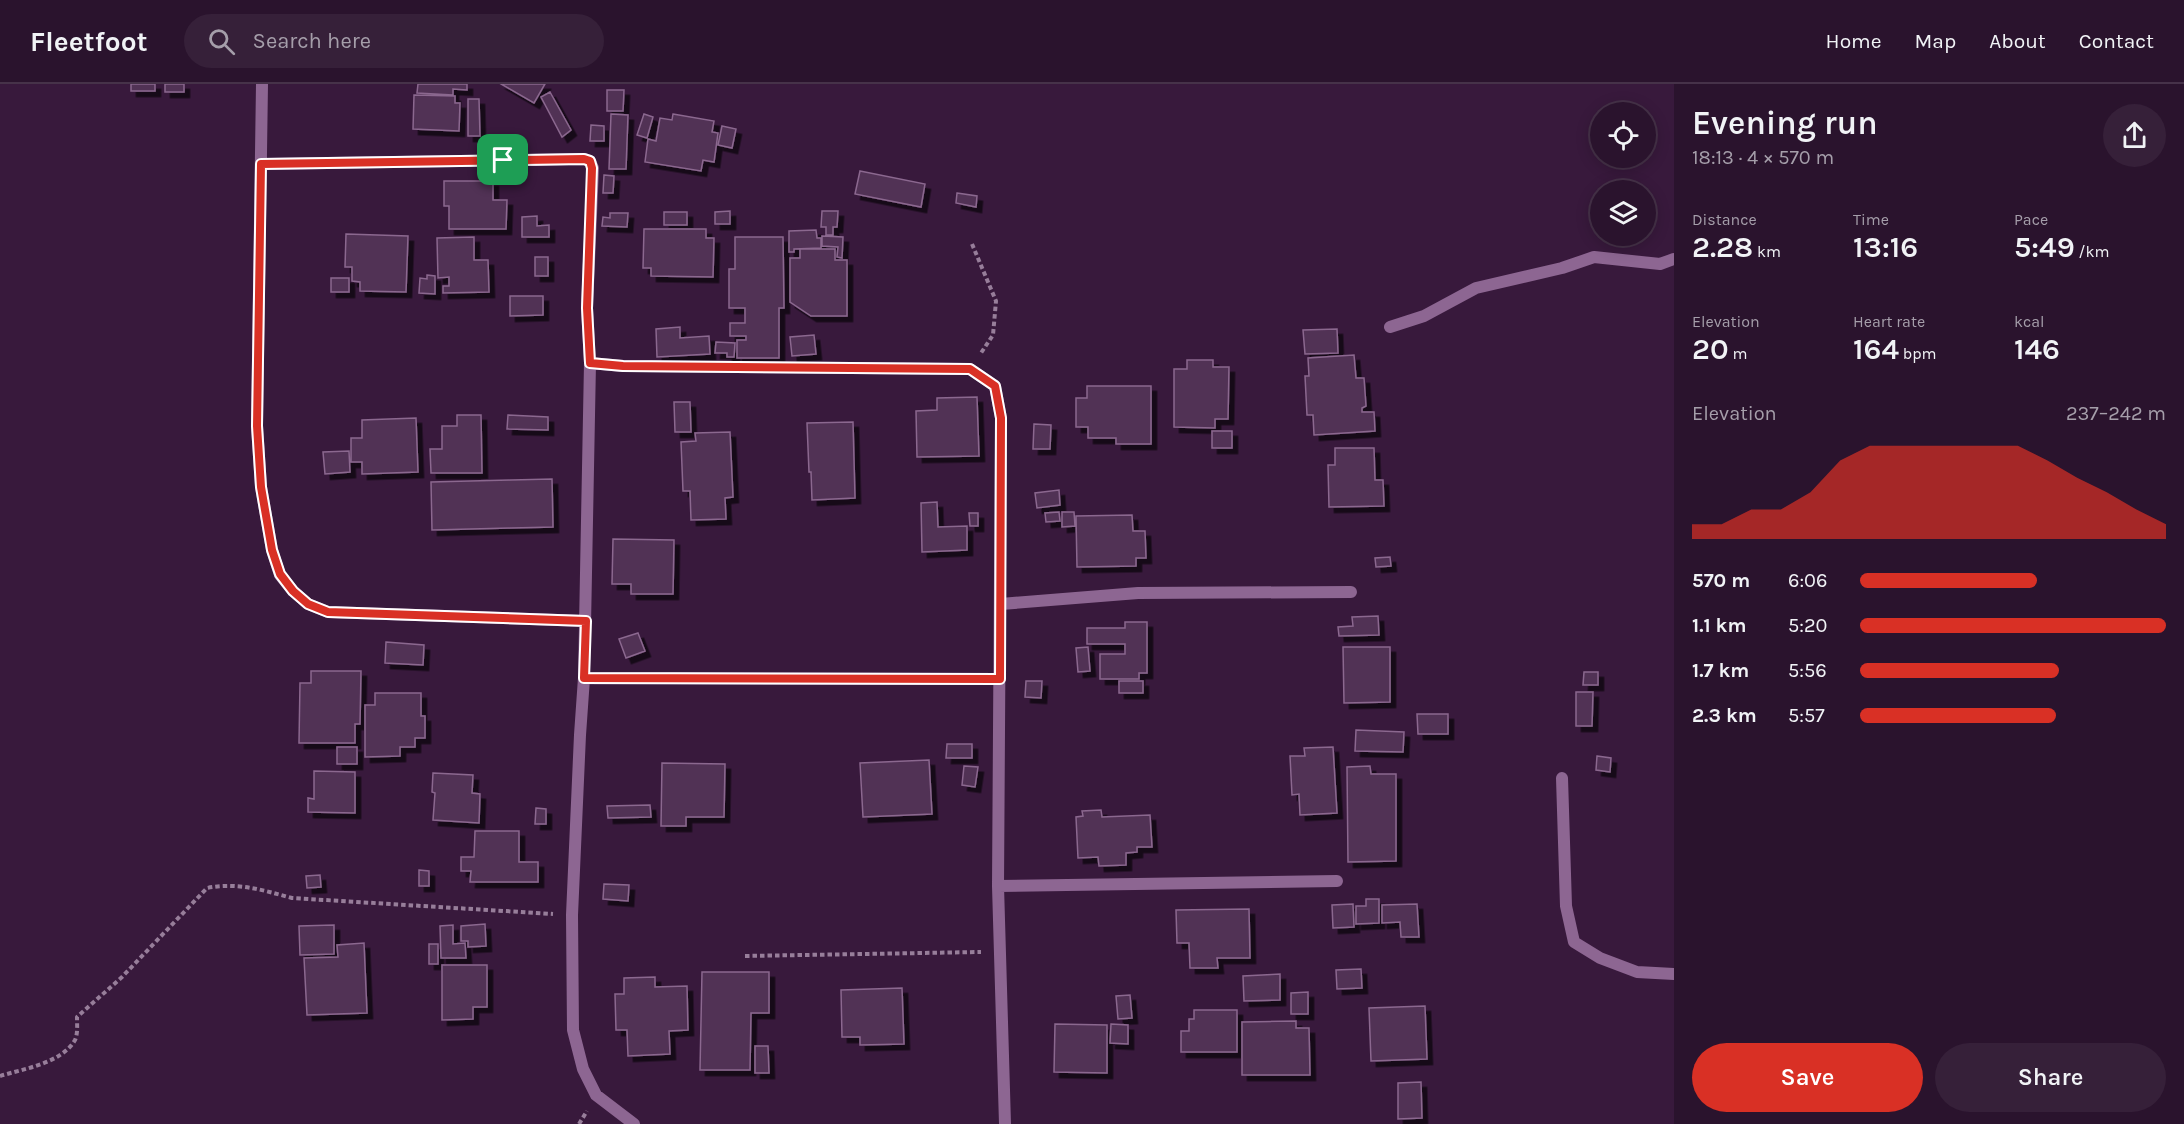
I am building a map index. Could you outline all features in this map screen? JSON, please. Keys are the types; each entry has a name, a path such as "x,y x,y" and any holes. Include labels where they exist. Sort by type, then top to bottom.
{"street":[{"path":"262,84 257,426 261,487 272,550 280,574 293,591 308,604 328,612 586,621"},
{"path":"261,164 584,159 590,161 592,168 587,308 590,363 586,621 572,915 573,1030 584,1069 596,1095 634,1124"},
{"path":"1390,327 1424,316 1476,288 1562,268 1594,257 1623,258 1660,264 1674,259"},
{"path":"590,363 623,366 970,369 995,386 1001,418 998,886 1005,1124"},
{"path":"1001,604 1138,593 1350,592"},
{"path":"584,678 1000,679"},
{"path":"1562,778 1566,906 1574,942 1600,958 1637,972 1674,974"},
{"path":"998,886 1337,881"}],"path":[{"path":"970,369 993,335 996,301 972,244"},
{"path":"0,1076 64,1053 76,1038 77,1017 122,977 207,888 226,884 254,888 292,898 572,915"},
{"path":"745,956 1000,952"}],"building":[{"path":"131,84 155,84 155,91 131,91"},
{"path":"165,84 184,84 184,92 165,92"},
{"path":"418,84 467,84 467,90 453,89 453,95 417,93"},
{"path":"501,84 545,84 534,103"},
{"path":"607,90 624,90 623,111 607,111"},
{"path":"550,92 571,130 562,137 541,97"},
{"path":"414,95 455,96 455,103 460,103 459,131 413,129"},
{"path":"468,99 479,99 480,136 468,136"},
{"path":"611,114 628,115 626,169 609,169"},
{"path":"644,114 653,117 647,138 637,135"},
{"path":"673,114 714,121 712,132 718,133 714,162 703,160 701,171 645,162 648,139 656,141 660,118 672,120"},
{"path":"591,125 604,126 604,141 590,141"},
{"path":"722,126 736,129 732,148 718,145"},
{"path":"860,171 925,184 921,207 855,194"},
{"path":"604,175 614,176 613,193 603,193"},
{"path":"444,181 493,181 493,200 507,200 506,229 449,229 449,206 444,206"},
{"path":"957,193 977,196 976,207 956,203"},
{"path":"730,211 730,224 715,224 715,212"},
{"path":"822,211 838,211 837,227 833,227 833,235 826,235 826,227 821,227"},
{"path":"664,212 687,212 687,225 664,225"},
{"path":"610,213 628,213 627,227 602,226 603,217 610,218"},
{"path":"537,216 537,226 549,225 549,237 522,237 522,217"},
{"path":"644,229 706,229 706,238 714,238 713,277 651,276 651,268 643,268"},
{"path":"816,230 817,238 821,238 821,248 794,249 794,252 789,252 789,231"},
{"path":"346,234 408,236 406,292 360,291 360,282 352,281 352,267 345,267"},
{"path":"822,236 843,237 842,258 837,257 838,247 822,246"},
{"path":"474,237 474,260 488,260 489,292 443,293 443,286 449,286 449,277 438,278 437,238"},
{"path":"735,237 783,237 784,308 779,308 779,358 737,358 737,340 746,340 746,336 730,336 730,323 745,323 745,308 729,308 729,269 735,269"},
{"path":"800,249 835,249 835,260 847,260 847,316 811,316 790,302 790,258 800,258"},
{"path":"535,257 548,257 548,276 535,276"},
{"path":"427,275 435,276 435,294 419,293 420,278 427,279"},
{"path":"331,278 349,278 349,292 331,292"},
{"path":"510,296 543,296 543,315 510,316"},
{"path":"680,327 680,338 709,336 710,354 657,357 656,329"},
{"path":"1337,329 1338,353 1305,354 1303,330"},
{"path":"814,335 816,354 792,356 790,337"},
{"path":"716,342 735,343 734,357 727,357 727,353 715,353"},
{"path":"1354,355 1356,378 1364,378 1366,406 1362,408 1362,412 1374,412 1375,431 1314,435 1313,415 1307,415 1305,376 1309,376 1308,358"},
{"path":"1187,360 1213,360 1213,367 1229,367 1228,419 1215,419 1215,428 1174,427 1174,369 1187,369"},
{"path":"1087,386 1151,386 1151,444 1116,444 1116,438 1088,438 1088,427 1076,427 1076,398 1087,398"},
{"path":"977,397 979,456 917,457 916,411 937,410 937,398"},
{"path":"674,402 690,402 691,432 675,432"},
{"path":"457,415 481,415 482,473 431,473 430,449 442,449 442,426 457,426"},
{"path":"508,415 548,417 548,430 507,429"},
{"path":"416,418 418,472 362,474 362,462 351,462 351,438 362,438 362,420"},
{"path":"853,422 855,498 812,500 807,423"},
{"path":"1034,424 1051,425 1050,449 1033,449"},
{"path":"1212,431 1232,431 1232,448 1212,448"},
{"path":"730,432 733,497 725,498 726,519 691,520 690,491 683,491 681,442 696,441 695,433"},
{"path":"1335,448 1374,448 1375,480 1383,480 1384,506 1329,507 1328,465 1335,465"},
{"path":"349,451 350,472 325,474 323,452"},
{"path":"552,479 553,527 432,530 431,482"},
{"path":"1059,490 1060,505 1037,508 1035,493"},
{"path":"937,502 938,527 967,526 967,550 922,552 921,503"},
{"path":"1059,512 1060,521 1046,522 1045,513"},
{"path":"1062,512 1074,512 1075,526 1062,527"},
{"path":"969,513 978,513 978,526 970,526"},
{"path":"1132,515 1133,531 1145,531 1146,558 1136,558 1136,566 1077,567 1076,516"},
{"path":"613,539 674,540 673,594 631,594 631,584 612,584"},
{"path":"1390,557 1391,566 1376,567 1375,558"},
{"path":"1378,616 1379,635 1339,636 1338,627 1353,626 1352,617"},
{"path":"1125,622 1147,622 1147,673 1139,673 1139,679 1100,679 1100,654 1125,654 1125,644 1087,644 1087,628 1125,628"},
{"path":"638,633 645,651 626,658 619,639"},
{"path":"386,642 424,645 423,665 385,663"},
{"path":"1088,647 1090,671 1078,672 1076,648"},
{"path":"1343,647 1390,647 1390,702 1344,703"},
{"path":"311,671 361,671 360,724 355,724 355,743 299,743 300,683 311,683"},
{"path":"1584,672 1598,672 1598,685 1583,685"},
{"path":"1026,681 1042,681 1041,698 1025,697"},
{"path":"1119,681 1143,681 1143,693 1119,693"},
{"path":"1576,692 1593,692 1592,726 1576,726"},
{"path":"375,693 421,693 421,716 425,716 425,738 415,738 415,747 400,747 400,756 365,757 365,705 375,705"},
{"path":"1417,714 1448,714 1448,734 1418,734"},
{"path":"1356,730 1404,732 1403,752 1355,751"},
{"path":"947,744 972,744 972,758 946,758"},
{"path":"337,747 357,747 357,764 337,764"},
{"path":"1333,747 1337,813 1300,815 1299,794 1292,795 1290,756 1305,756 1304,748"},
{"path":"1597,756 1611,758 1610,772 1596,770"},
{"path":"929,760 932,814 863,817 860,763"},
{"path":"662,763 725,764 724,817 686,817 686,826 661,826"},
{"path":"964,766 978,767 975,787 962,785"},
{"path":"1370,766 1371,774 1396,774 1396,861 1348,862 1347,767"},
{"path":"314,771 355,772 355,813 308,812 308,798 314,799"},
{"path":"433,773 473,775 472,793 480,794 479,823 433,820 435,793 432,792"},
{"path":"650,805 651,817 608,818 607,806"},
{"path":"536,808 546,809 546,824 535,824"},
{"path":"1101,810 1102,817 1150,815 1152,847 1137,847 1137,852 1126,853 1126,865 1099,866 1098,857 1078,858 1076,817 1083,816 1082,811"},
{"path":"475,831 519,831 519,862 538,862 538,882 470,882 471,871 461,871 461,857 474,857"},
{"path":"419,870 429,871 429,886 419,886"},
{"path":"320,875 321,887 307,888 306,876"},
{"path":"604,884 629,885 628,901 603,899"},
{"path":"1366,899 1379,899 1379,923 1356,924 1356,906 1366,906"},
{"path":"1353,904 1354,927 1333,928 1332,905"},
{"path":"1417,904 1419,937 1401,937 1400,922 1382,923 1382,905"},
{"path":"1249,909 1250,958 1217,958 1218,968 1190,968 1189,943 1177,943 1176,910"},
{"path":"485,924 486,946 468,947 468,941 461,941 461,926"},
{"path":"334,925 334,954 300,955 299,926"},
{"path":"453,925 453,944 465,943 466,958 441,958 440,926"},
{"path":"364,943 367,1013 307,1015 304,958 338,957 337,945"},
{"path":"429,944 438,944 438,964 429,964"},
{"path":"442,965 487,965 487,1007 473,1007 473,1019 442,1020"},
{"path":"1361,969 1362,988 1337,989 1336,970"},
{"path":"702,972 769,972 769,1013 751,1013 750,1070 700,1070"},
{"path":"1280,974 1280,1000 1244,1001 1243,976"},
{"path":"655,977 655,987 687,986 688,1030 669,1031 670,1054 628,1056 627,1030 616,1030 615,994 624,994 624,978"},
{"path":"902,988 904,1044 860,1045 860,1037 842,1037 841,990"},
{"path":"1308,992 1308,1014 1291,1014 1291,993"},
{"path":"1130,995 1132,1018 1118,1019 1116,996"},
{"path":"1425,1006 1427,1059 1371,1061 1369,1008"},
{"path":"1194,1010 1237,1010 1237,1052 1181,1052 1181,1031 1189,1031 1189,1019 1194,1019"},
{"path":"1296,1021 1296,1028 1309,1028 1310,1075 1242,1075 1242,1022"},
{"path":"1055,1024 1107,1025 1107,1073 1054,1072"},
{"path":"1111,1024 1128,1025 1128,1044 1110,1043"},
{"path":"755,1046 768,1046 769,1073 755,1073"},
{"path":"1421,1082 1422,1118 1398,1119 1398,1083"}],"route":[{"path":"584,159 590,161 592,168 587,308 590,363 623,366 970,369 995,386 1001,418 1000,679 584,678 586,621 328,612 308,604 293,591 280,574 272,550 261,487 257,426 261,164 503,160 584,159"}]}
